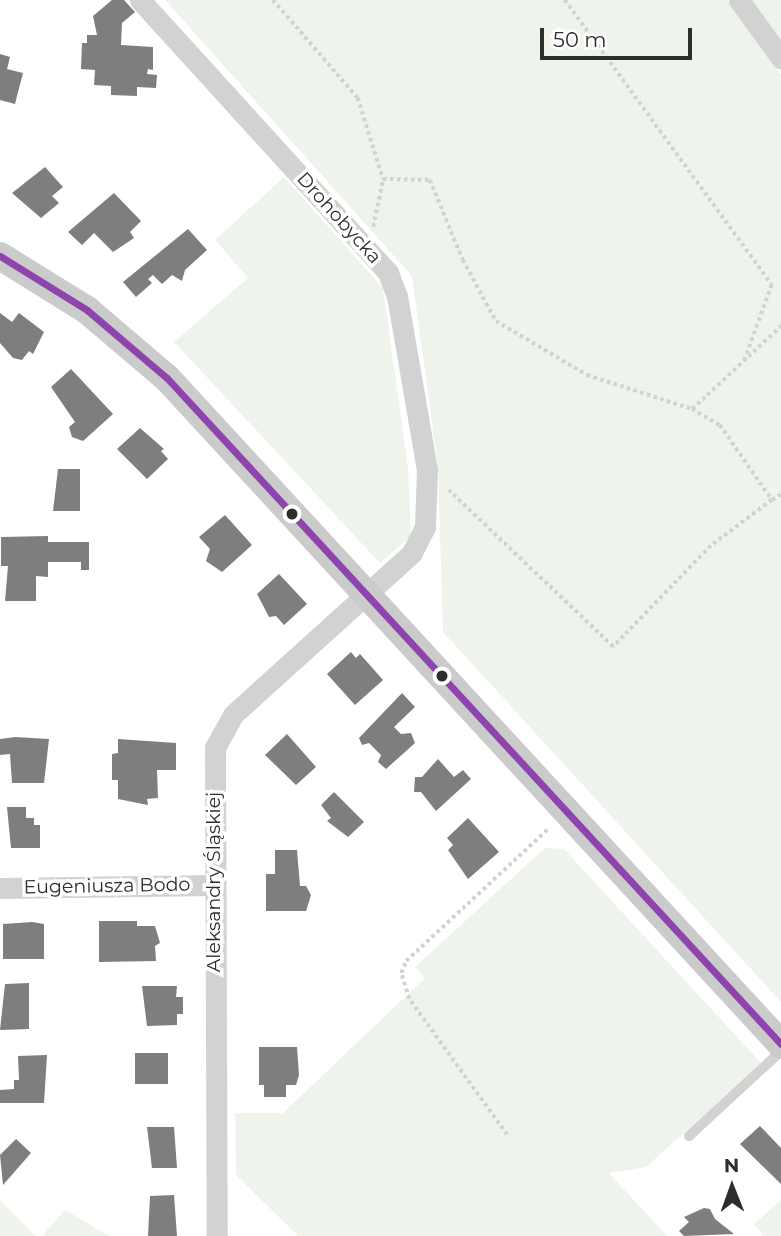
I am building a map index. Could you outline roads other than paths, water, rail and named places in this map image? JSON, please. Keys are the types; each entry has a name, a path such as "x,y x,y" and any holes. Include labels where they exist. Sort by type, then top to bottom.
{"street":[{"name":"Drohobycka","path":"140,0 388,273 397,296 426,469 425,527 412,553 368,595"},
{"path":"739,0 781,58"},
{"path":"0,256 87,310 158,370 781,1044"},
{"name":"Aleksandry Śląskiej","path":"217,1236 215,747 220,732 233,715 368,595"},
{"name":"Eugeniusza Bodo","path":"0,888 214,885"}],"lane":[{"path":"689,1136 781,1051"}]}
